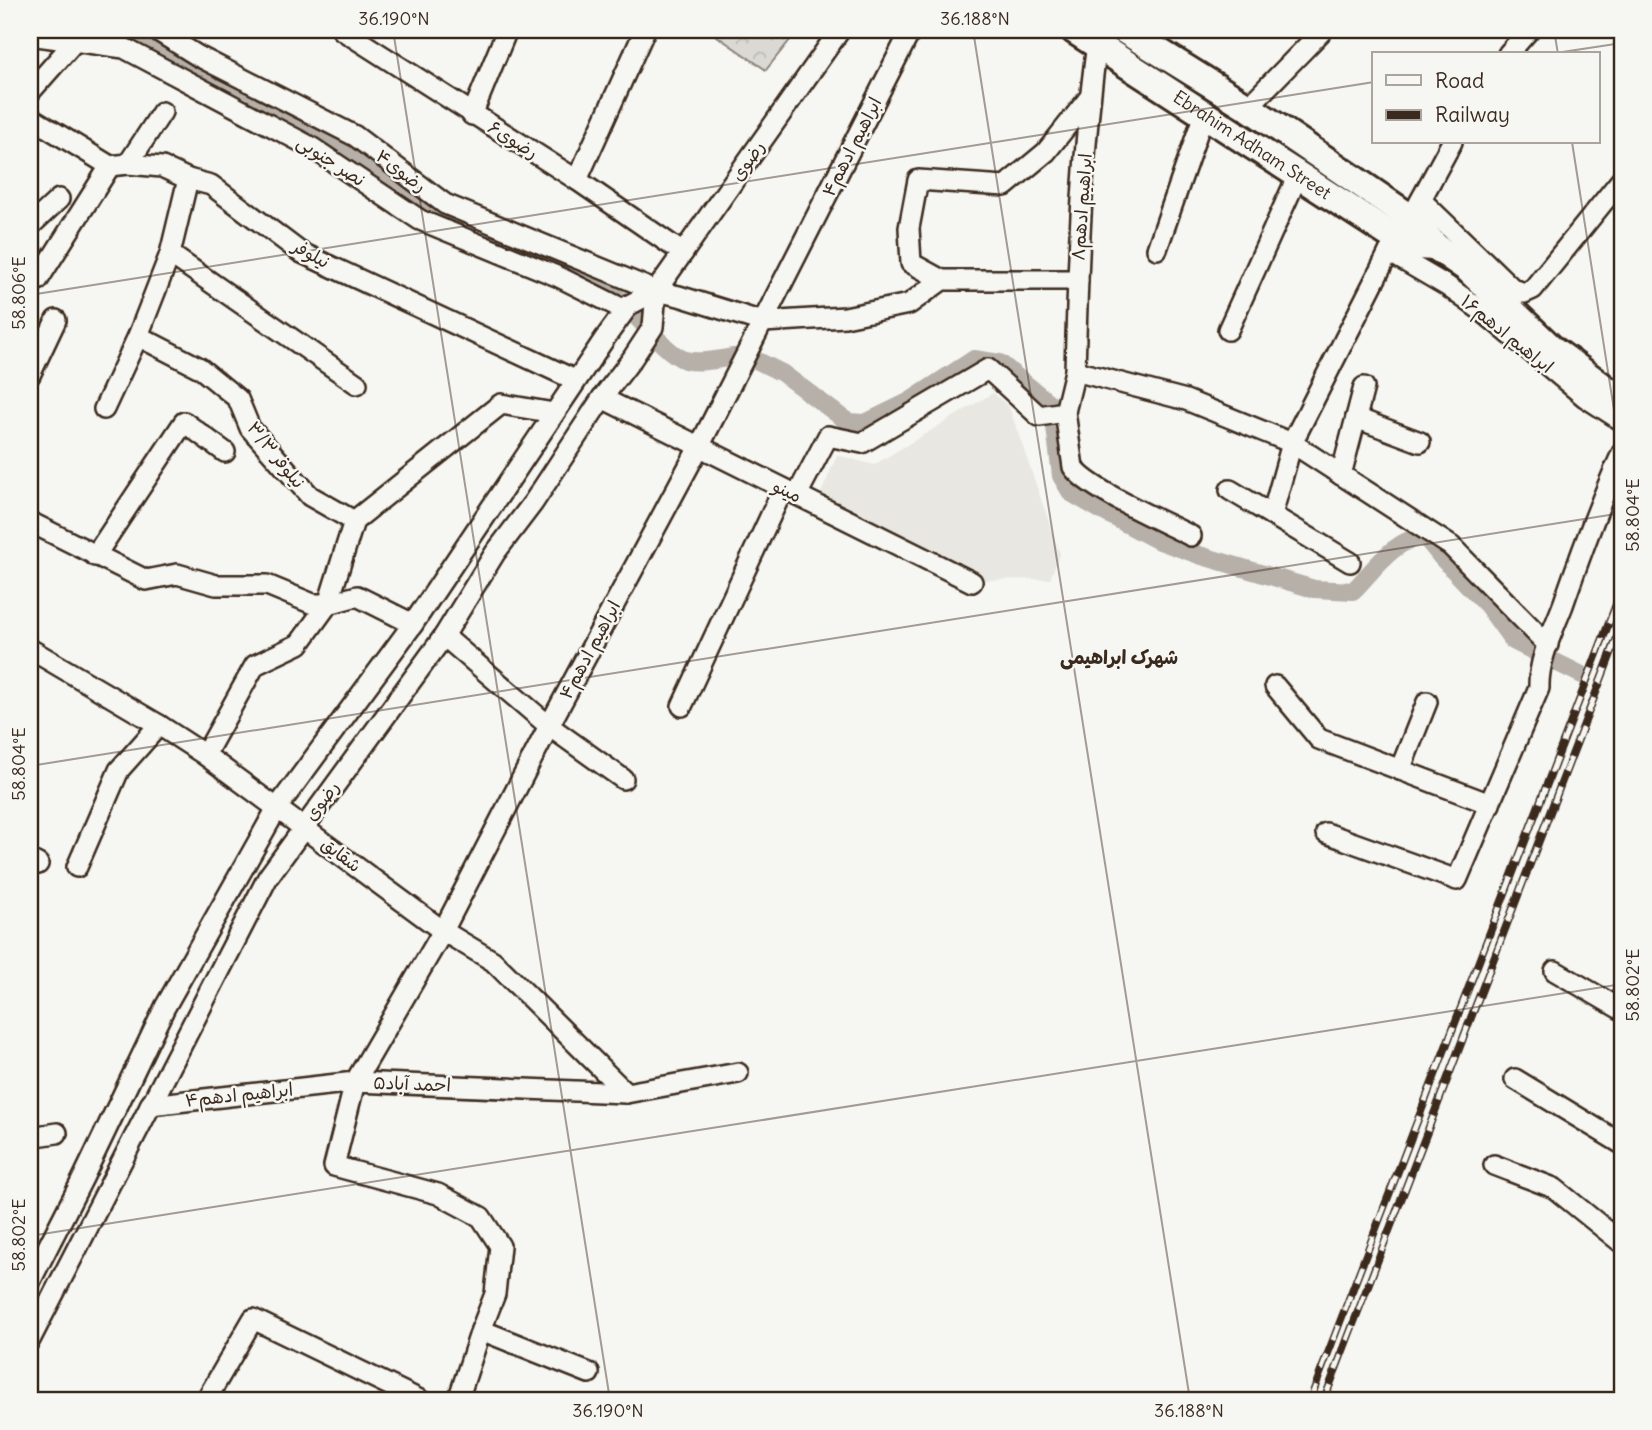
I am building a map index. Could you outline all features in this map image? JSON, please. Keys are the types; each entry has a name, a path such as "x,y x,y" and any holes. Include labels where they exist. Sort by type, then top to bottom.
{"street":[{"name":"رضوی۴","path":"156,30 198,56 355,136 445,204 656,292 679,296 763,322"},
{"name":"رضوی۶","path":"342,30 577,180 683,253"},
{"path":"472,115 507,30"},
{"path":"577,180 645,30"},
{"name":"رضوی","path":"30,1282 165,1007 277,808 413,624 575,380 625,310 629,305 656,292 840,30"},
{"name":"ابراهیم ادهم۴","path":"150,1105 355,1082 443,931 699,447 911,30"},
{"name":"Ebrahim Adham Street","path":"1074,30 1298,175 1405,227"},
{"name":"Ebrahim Adham Street","path":"1124,30 1248,107 1405,227 1468,269 1552,349 1622,401"},
{"path":"1248,107 1323,30"},
{"path":"1510,52 1529,30"},
{"name":"نصر جنوبی","path":"30,35 75,35 124,48 311,146 420,220 559,277 625,310"},
{"path":"30,92 75,35"},
{"name":"ابراهیم ادهم۸","path":"1065,412 1075,371 1090,97 1097,44"},
{"path":"1078,280 942,280 911,262 909,228 918,180 1005,186 1046,152 1090,97"},
{"path":"38,280 119,165 162,112"},
{"path":"1157,249 1203,114"},
{"name":"نیلوفر","path":"30,117 119,165 162,167 188,179 211,185 300,251 575,380"},
{"path":"1272,515 1293,443 1451,144"},
{"path":"1228,330 1298,175"},
{"path":"104,410 138,336 170,254 188,179"},
{"path":"1405,227 1524,293 1533,289 1622,179"},
{"path":"30,226 59,199"},
{"name":"ابراهیم ادهم۱۶","path":"1405,227 1447,286 1482,311 1585,397 1622,421"},
{"path":"170,254 357,384"},
{"path":"763,322 845,317 909,304 942,280"},
{"name":"رضوی","path":"30,1340 268,877 444,635 495,553 533,503 653,327 656,292"},
{"path":"30,375 56,320"},
{"name":"نیلوفر ۳/۳","path":"138,336 200,368 238,399 250,429 310,496 354,521"},
{"path":"682,706 790,492 828,436 862,443 988,369 1039,416 1065,412 1073,467 1078,474 1093,485 1191,537"},
{"path":"1075,371 1186,400 1293,443 1451,546 1548,645"},
{"path":"1341,475 1364,387"},
{"name":"مینو","path":"603,398 972,582"},
{"path":"205,755 255,665 299,644 328,604 354,521 501,404 554,413"},
{"path":"1356,418 1420,442"},
{"path":"95,556 184,422 225,452"},
{"path":"1326,833 1457,880 1539,688 1539,675 1548,645 1602,496 1622,453"},
{"path":"1230,490 1350,562"},
{"path":"30,522 146,580 177,574 216,586 267,585 313,604 328,604 357,596 413,624"},
{"path":"470,537 495,553"},
{"path":"444,635 550,726 623,779"},
{"name":"شقایق","path":"30,649 205,755 443,931 493,961 626,1093"},
{"path":"1275,686 1318,739 1490,804"},
{"path":"1400,770 1427,702"},
{"path":"77,867 119,770 159,725"},
{"path":"1555,971 1622,1010"},
{"name":"احمد آباد۵","path":"458,1400 495,1294 500,1246 481,1217 438,1194 334,1167 355,1082 626,1093 738,1073"},
{"path":"1515,1079 1622,1144"},
{"path":"30,1137 57,1133"},
{"path":"1494,1165 1555,1188 1622,1243"},
{"path":"206,1400 253,1319 420,1400"},
{"path":"481,1330 589,1373"}],"shaded area":[{"path":"993,393 1009,407 1060,554 1050,579 978,580 818,501 837,455 874,465"}],"green space":[{"path":"708,30 798,30 766,70"}],"waterway":[{"path":"105,30 136,35 340,150 437,210 458,219"},
{"path":"506,239 561,263 600,285 621,301 667,348 685,360 734,357"},
{"path":"758,361 782,373 848,422 865,423 910,401 974,359 1000,363 1048,402"},
{"path":"1055,427 1061,476 1071,493 1157,540 1314,589 1353,591 1394,549 1414,538 1425,537 1487,605 1513,641 1582,675"}],"railway":[{"path":"1310,1400 1622,589"},
{"path":"1324,1400 1622,625"}],"district":[{"name":"شهرک ابراهیمی","path":"1119,657"}]}
